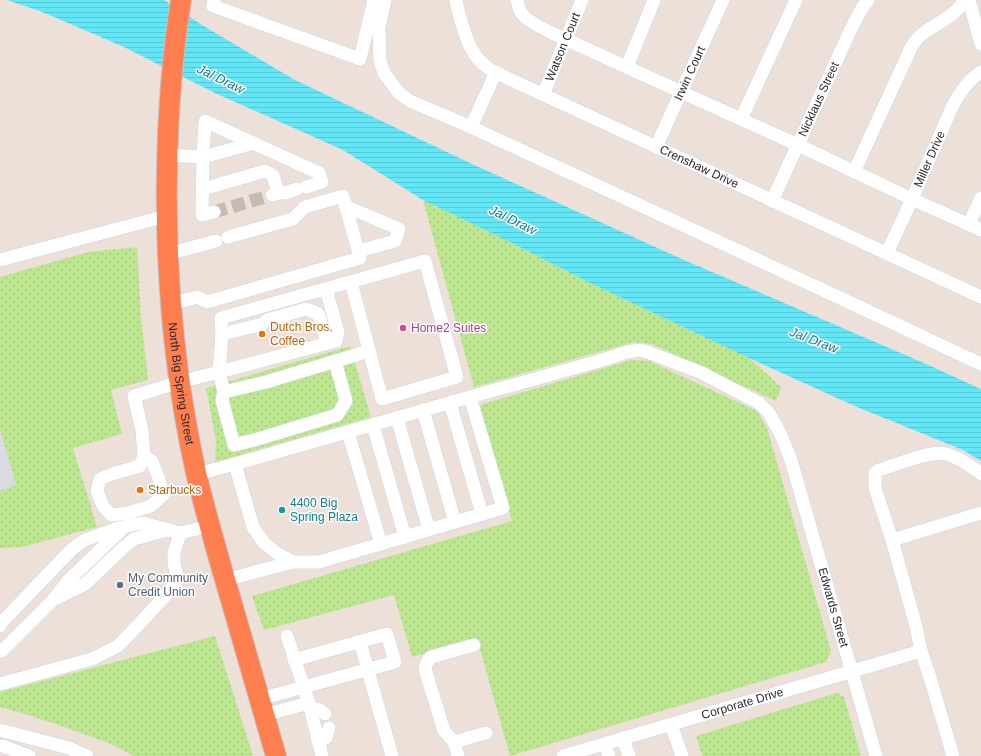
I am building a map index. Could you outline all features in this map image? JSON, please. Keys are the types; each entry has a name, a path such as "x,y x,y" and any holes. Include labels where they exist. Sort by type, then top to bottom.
{"highway":[{"name":"North Big Spring Street","path":"181,0 171,79 168,124 166,216 170,304 185,417 197,474 225,580 276,756"}],"street":[{"path":"214,0 213,6 360,58 374,0"},
{"path":"385,0 379,27 380,61 384,73 399,93 410,101 471,127 981,364"},
{"name":"Crenshaw Drive","path":"456,0 464,32 471,48 479,60 487,68 981,297"},
{"path":"516,0 518,8 528,20 566,40 981,230"},
{"name":"Watson Court","path":"544,95 582,0"},
{"path":"627,67 654,0"},
{"name":"Irwin Court","path":"656,147 723,0"},
{"path":"741,119 796,0"},
{"name":"Nicklaus Street","path":"772,200 851,29 868,0"},
{"path":"854,172 916,40 954,12 960,7 964,0"},
{"path":"969,0 981,44"},
{"path":"471,127 496,72"},
{"name":"Miller Drive","path":"887,253 953,105 967,83 981,72"},
{"path":"203,189 265,171 273,175 275,194 285,193 322,182 319,173 205,122 202,215 214,212"},
{"path":"167,155 203,157 254,143"},
{"path":"168,254 293,219 305,207 343,196 360,258 207,302 197,297 170,304"},
{"path":"969,224 981,198"},
{"path":"345,206 399,229 395,241 358,251"},
{"path":"0,260 166,216"},
{"path":"335,361 346,401 337,415 258,440 234,445 222,400 224,392 219,372 222,334 221,318 425,261 457,377 382,399 351,282"},
{"path":"144,456 152,461 163,495 151,506 128,513 110,515 103,506 97,491 100,479 140,466 144,456 142,430 134,396 180,382 336,341 338,332 326,289"},
{"path":"222,334 263,324 267,320 306,309 315,311 319,314 327,343"},
{"name":"Edwards Street","path":"197,474 628,352 641,350 702,372 759,403 769,413 782,435 791,460 876,756"},
{"path":"224,392 266,382 369,351"},
{"path":"225,580 293,562 319,562 503,508 470,396"},
{"path":"450,403 482,514"},
{"path":"423,410 455,522"},
{"path":"397,418 429,530"},
{"path":"373,425 405,537"},
{"path":"348,432 381,544"},
{"path":"953,756 921,651 916,626 892,540 875,488 874,473 879,470 933,453 945,454 960,460 981,474"},
{"path":"235,464 253,527 264,543 278,554 293,562"},
{"path":"892,540 981,513"},
{"path":"0,626 1,623 72,549 85,540 118,528 143,523 180,533 210,526"},
{"path":"52,601 68,581 124,527"},
{"path":"52,601 85,584 134,539 158,527"},
{"path":"1,650 122,536 131,530 158,527"},
{"path":"0,684 92,659 118,646 175,585 178,578 174,564 174,554 180,533"},
{"path":"262,707 303,687 395,662 387,634 294,660"},
{"path":"286,636 309,705 322,756"},
{"path":"360,642 392,756"},
{"path":"458,756 454,742 444,731 425,669 427,662 431,657 474,645"},
{"name":"Corporate Drive","path":"563,756 607,750 623,738 921,651"},
{"path":"262,707 309,705 325,714"},
{"path":"671,724 682,756"},
{"path":"318,741 326,738 329,728"},
{"path":"29,756 1,750 4,731 68,752 87,756"},
{"path":"454,742 486,733"},
{"path":"623,738 629,756"}],"shaded area":[{"path":"0,429 16,486 0,491"}],"green space":[{"path":"423,200 588,282 749,358 781,387 776,401 652,344 634,342 474,387"},
{"path":"137,247 141,317 148,380 111,390 122,434 73,448 97,527 22,547 0,548 0,491 16,485 0,429 0,277 88,252"},
{"path":"350,346 371,417 215,462 216,440 206,388"},
{"path":"631,360 649,361 757,411 767,428 831,651 826,662 510,756 477,638 412,657 394,595 264,630 252,596 512,521 480,405"},
{"path":"215,636 253,756 134,756 111,744 62,726 0,707 0,692"},
{"path":"837,693 844,697 861,756 702,756 696,736"}],"water":[{"name":"Jal Draw","path":"7,0 164,0 202,25 295,80 472,164 684,260 981,389 981,461 963,450 857,407 588,282 423,200 343,150 215,93 124,47 40,11"}],"tunnel":[{"path":"214,212 272,195"}],"place":[{"name":"Home2 Suites","path":"403,328"},
{"name":"Dutch Bros. Coffee","path":"262,334"},
{"name":"Starbucks","path":"140,490"},
{"name":"4400 Big Spring Plaza","path":"282,510"},
{"name":"My Community Credit Union","path":"120,585"}]}
